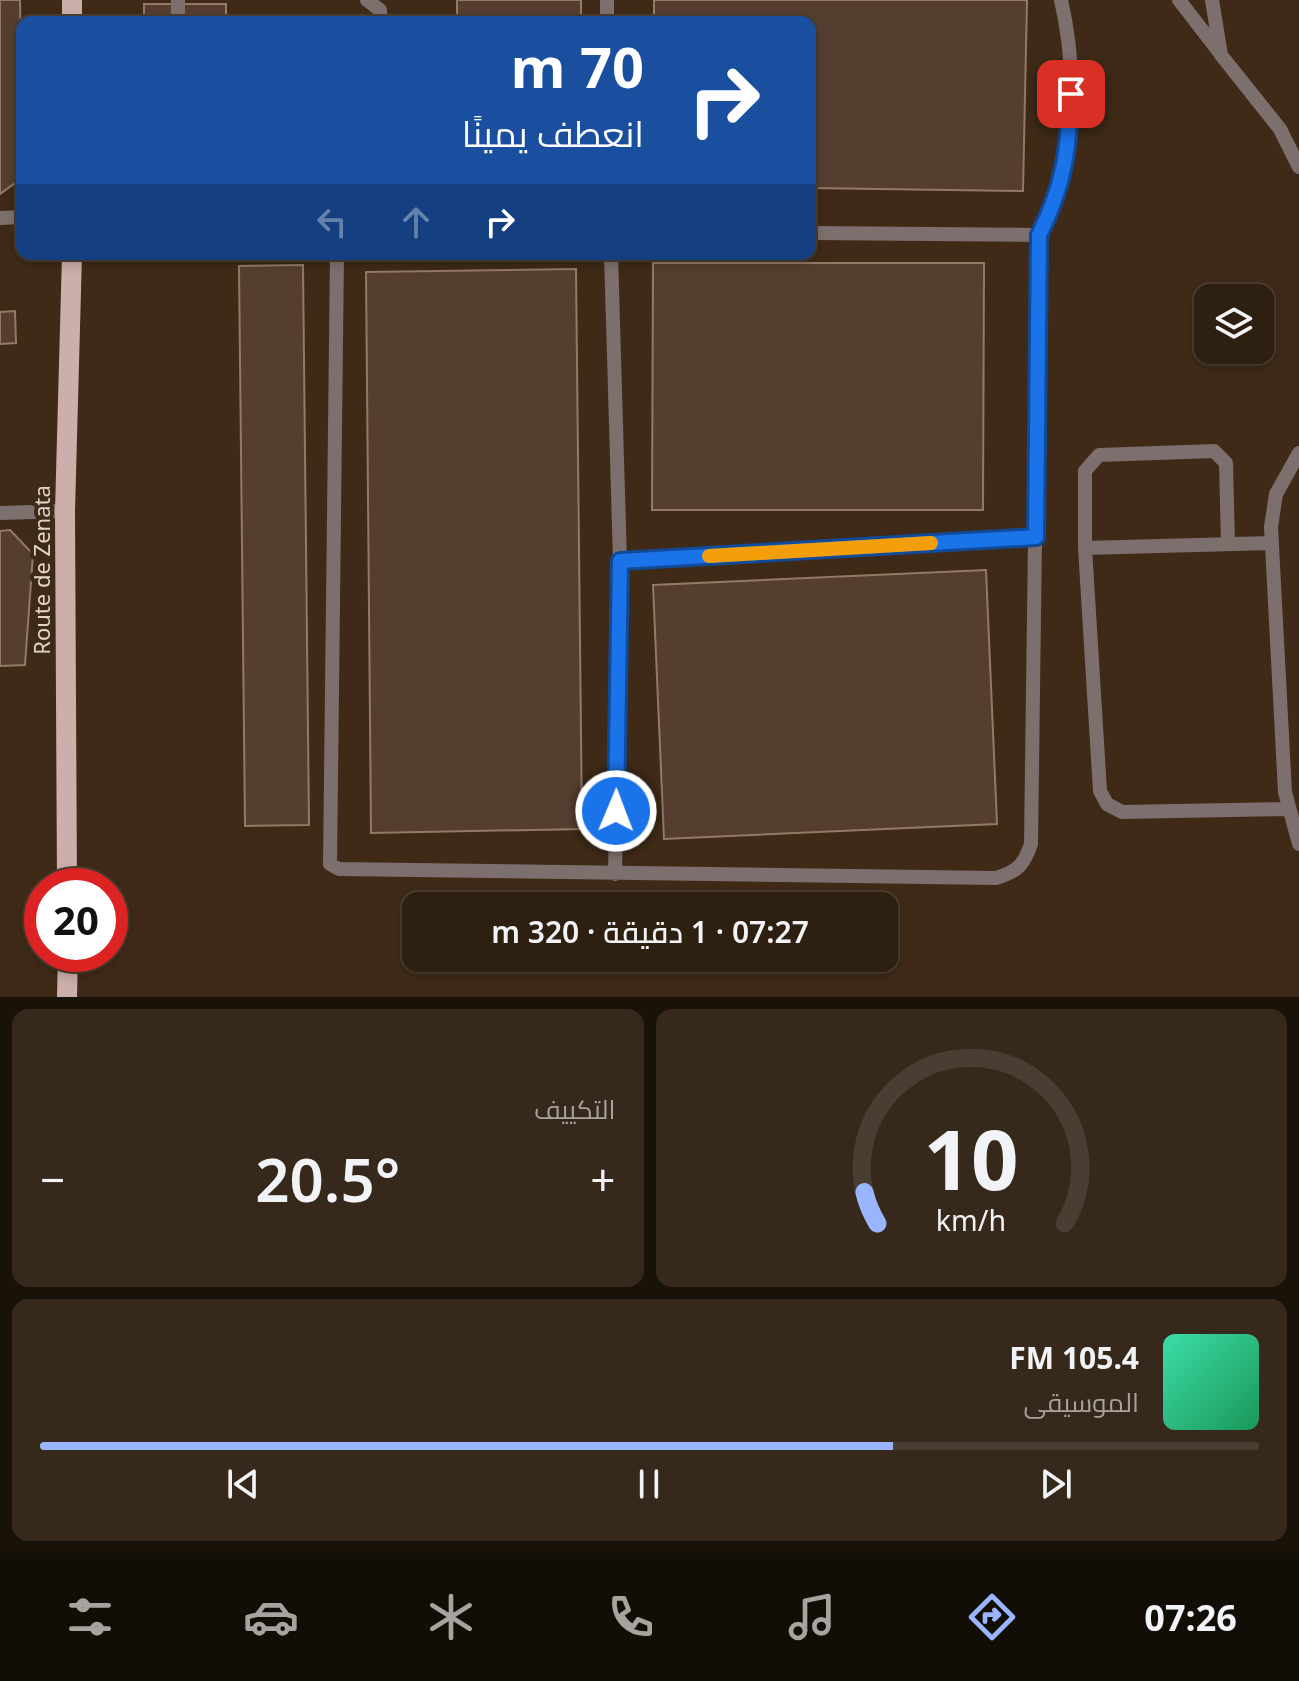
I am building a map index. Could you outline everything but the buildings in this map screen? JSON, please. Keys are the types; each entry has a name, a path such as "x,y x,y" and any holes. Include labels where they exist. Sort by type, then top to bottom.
{"main road":[{"name":"Route de Zenata","path":"67,868 65,511 72,260"},
{"path":"67,997 68,972"}],"lane":[{"path":"367,0 380,10 380,16"},
{"path":"337,260 330,864 339,869 615,874 996,878 1014,873 1025,862 1031,844 1039,235 1053,207 1069,149 1071,94 1061,0"},
{"path":"1179,0 1280,129 1299,167"},
{"path":"1212,0 1221,55"},
{"path":"816,233 1039,235"},
{"path":"611,260 620,561 615,874"},
{"path":"1228,544 1226,463 1220,455 1207,449 1099,455 1085,471 1085,548 1099,784 1107,804 1122,812 1289,809"},
{"path":"1299,453 1276,494 1271,543 1285,792 1299,844"},
{"path":"0,513 65,511"},
{"path":"620,561 1036,537"},
{"path":"1085,548 1271,543"}],"slow traffic":[{"path":"709,556 931,543"}],"route":[{"path":"616,811 620,561 1036,537 1039,235 1063,177 1069,149 1071,94"}]}
